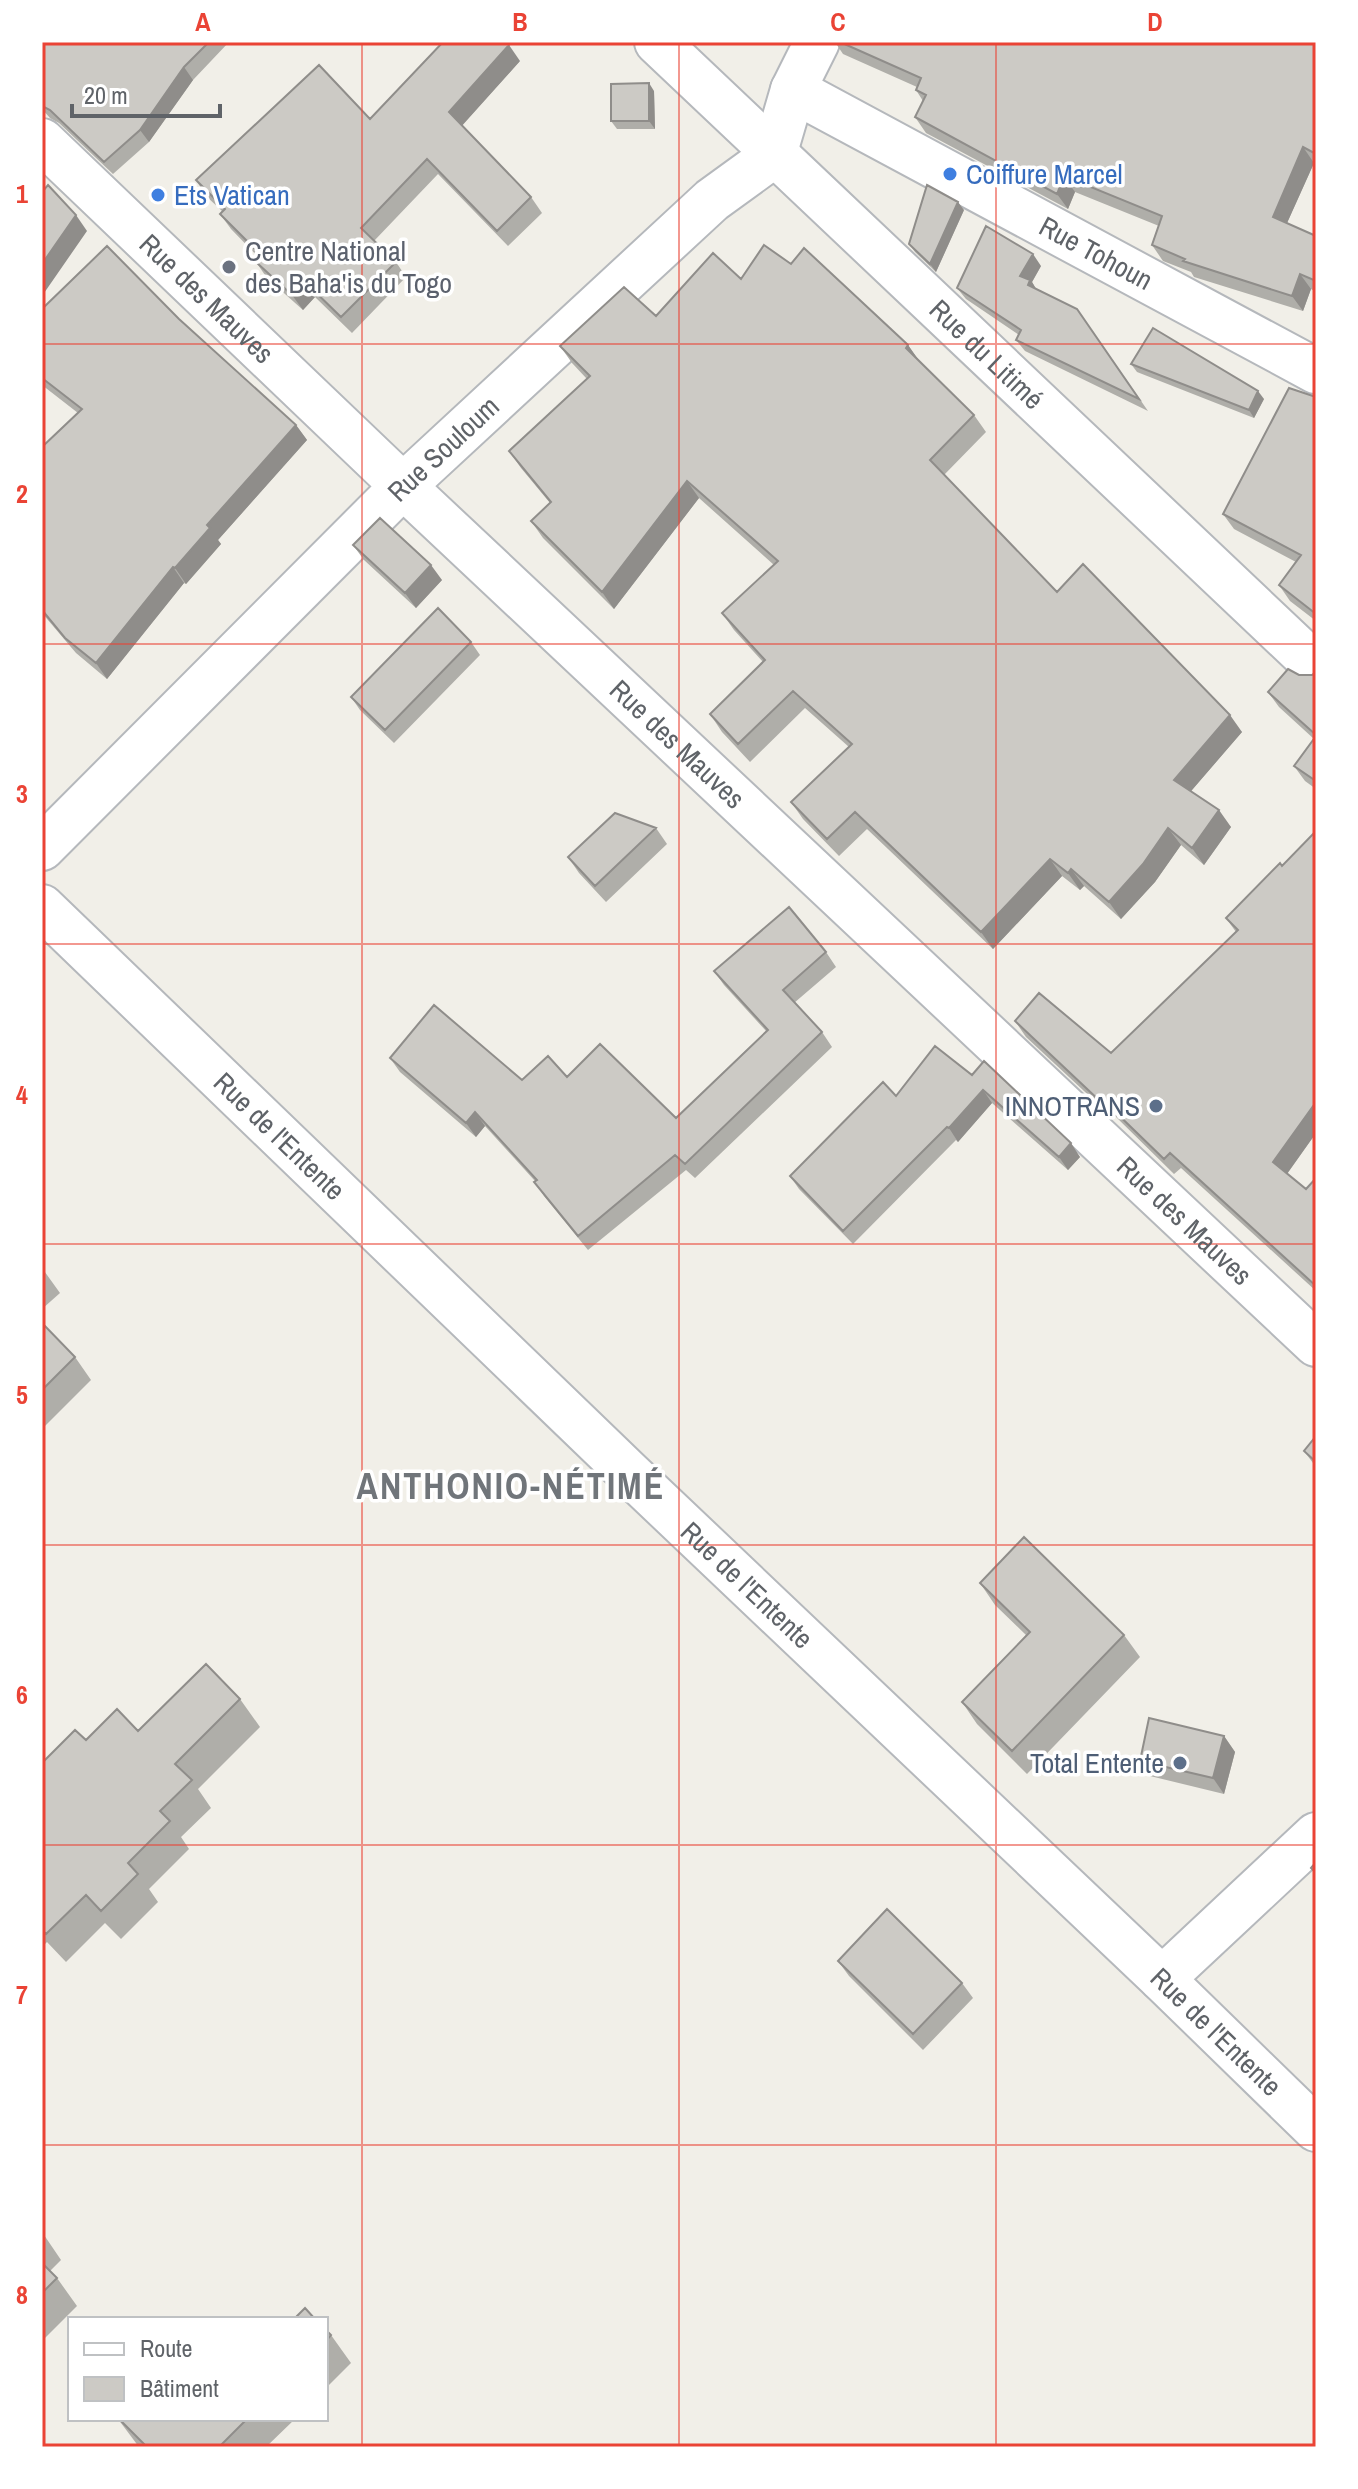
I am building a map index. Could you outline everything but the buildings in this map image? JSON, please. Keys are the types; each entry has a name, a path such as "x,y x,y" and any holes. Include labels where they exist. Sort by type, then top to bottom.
{"street":[{"name":"Rue du Litimé","path":"657,42 1316,666"},
{"path":"774,155 793,90 817,42"},
{"name":"Rue Tohoun","path":"793,90 1316,371"},
{"name":"Rue des Mauves","path":"42,141 403,486 1316,1344"},
{"name":"Rue Souloum","path":"42,848 403,486 712,200 774,155"},
{"name":"Rue de l'Entente","path":"42,907 1316,2129"},
{"path":"1162,1979 1316,1835"}],"place":[{"name":"Coiffure Marcel","path":"950,174"},
{"name":"Ets Vatican","path":"158,195"},
{"name":"Centre National des Baha'is du Togo","path":"229,267"},
{"name":"INNOTRANS","path":"1156,1106"},
{"name":"Total Entente","path":"1180,1763"}],"district":[{"name":"ANTHONIO-NÉTIMÉ","path":"511,1486"}]}
